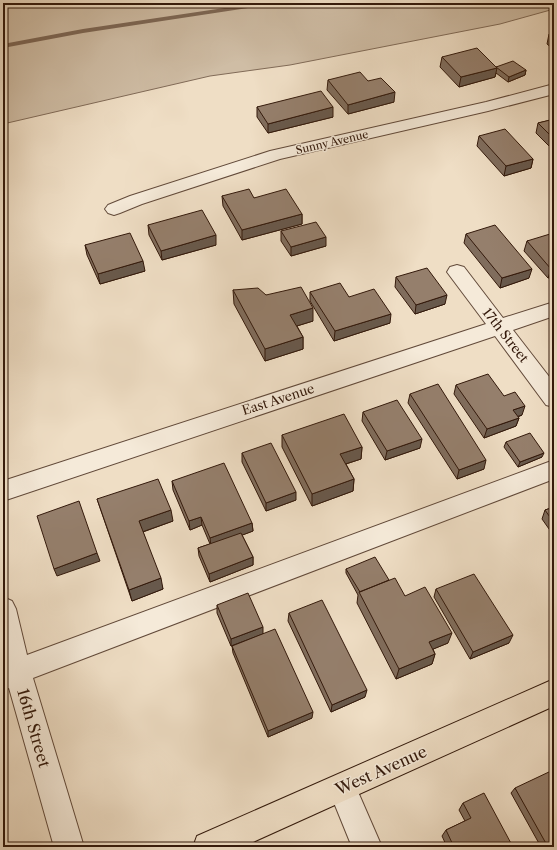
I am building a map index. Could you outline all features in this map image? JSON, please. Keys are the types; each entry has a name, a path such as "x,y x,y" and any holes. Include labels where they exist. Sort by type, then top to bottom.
{"main road":[{"name":"West Avenue","path":"208,847 554,692"}],"street":[{"name":"Sunny Avenue","path":"114,209 136,200 276,155 488,106 554,89"},
{"name":"17th Street","path":"457,272 554,399"},
{"name":"East Avenue","path":"3,490 554,309"},
{"path":"10,674 554,469"},
{"name":"16th Street","path":"3,609 10,674 69,847"},
{"path":"342,788 367,847"}],"shaded area":[{"path":"3,3 554,3 554,9 500,24 290,65 210,76 3,124"}],"building":[{"path":"554,33 554,39 549,34"},
{"path":"477,48 497,68 461,77 442,57"},
{"path":"513,61 526,70 509,77 496,67"},
{"path":"360,72 368,81 381,78 395,92 348,105 328,80"},
{"path":"321,91 333,107 268,124 257,107"},
{"path":"554,119 554,139 538,123"},
{"path":"505,129 533,159 506,166 479,136"},
{"path":"249,189 254,198 286,189 302,214 242,230 222,196"},
{"path":"202,210 216,235 161,251 148,225"},
{"path":"316,222 326,237 291,247 281,231"},
{"path":"495,225 532,269 502,278 466,234"},
{"path":"130,233 143,261 98,274 85,245"},
{"path":"550,234 554,239 554,268 551,269 527,241"},
{"path":"427,268 447,295 416,305 396,277"},
{"path":"340,283 349,297 374,289 391,314 335,331 310,292"},
{"path":"301,287 313,308 290,315 303,337 265,349 233,290 258,288 266,295"},
{"path":"488,374 504,396 515,392 525,406 513,410 519,418 487,429 456,385"},
{"path":"438,384 486,460 459,470 410,394"},
{"path":"397,400 422,439 387,451 363,412"},
{"path":"344,414 362,447 340,454 354,479 312,494 282,435"},
{"path":"530,433 544,453 520,462 506,442"},
{"path":"271,443 296,492 266,503 242,453"},
{"path":"224,463 252,523 210,538 201,517 189,521 172,481"},
{"path":"158,479 171,510 139,521 161,578 129,590 97,499"},
{"path":"79,501 97,553 54,569 37,516"},
{"path":"554,507 554,523 545,510"},
{"path":"241,533 253,557 209,574 198,548"},
{"path":"375,557 389,580 360,592 346,569"},
{"path":"474,574 513,635 473,652 436,589"},
{"path":"395,578 405,596 425,587 452,633 429,642 435,654 399,669 359,592"},
{"path":"248,593 263,627 231,639 217,605"},
{"path":"322,600 367,690 332,705 289,613"},
{"path":"275,629 313,712 268,731 232,646"},
{"path":"551,771 554,775 554,847 548,847 515,788"},
{"path":"484,793 513,847 454,847 446,830 471,818 463,803"}],"waterway":[{"path":"3,46 83,31 268,3"}]}
